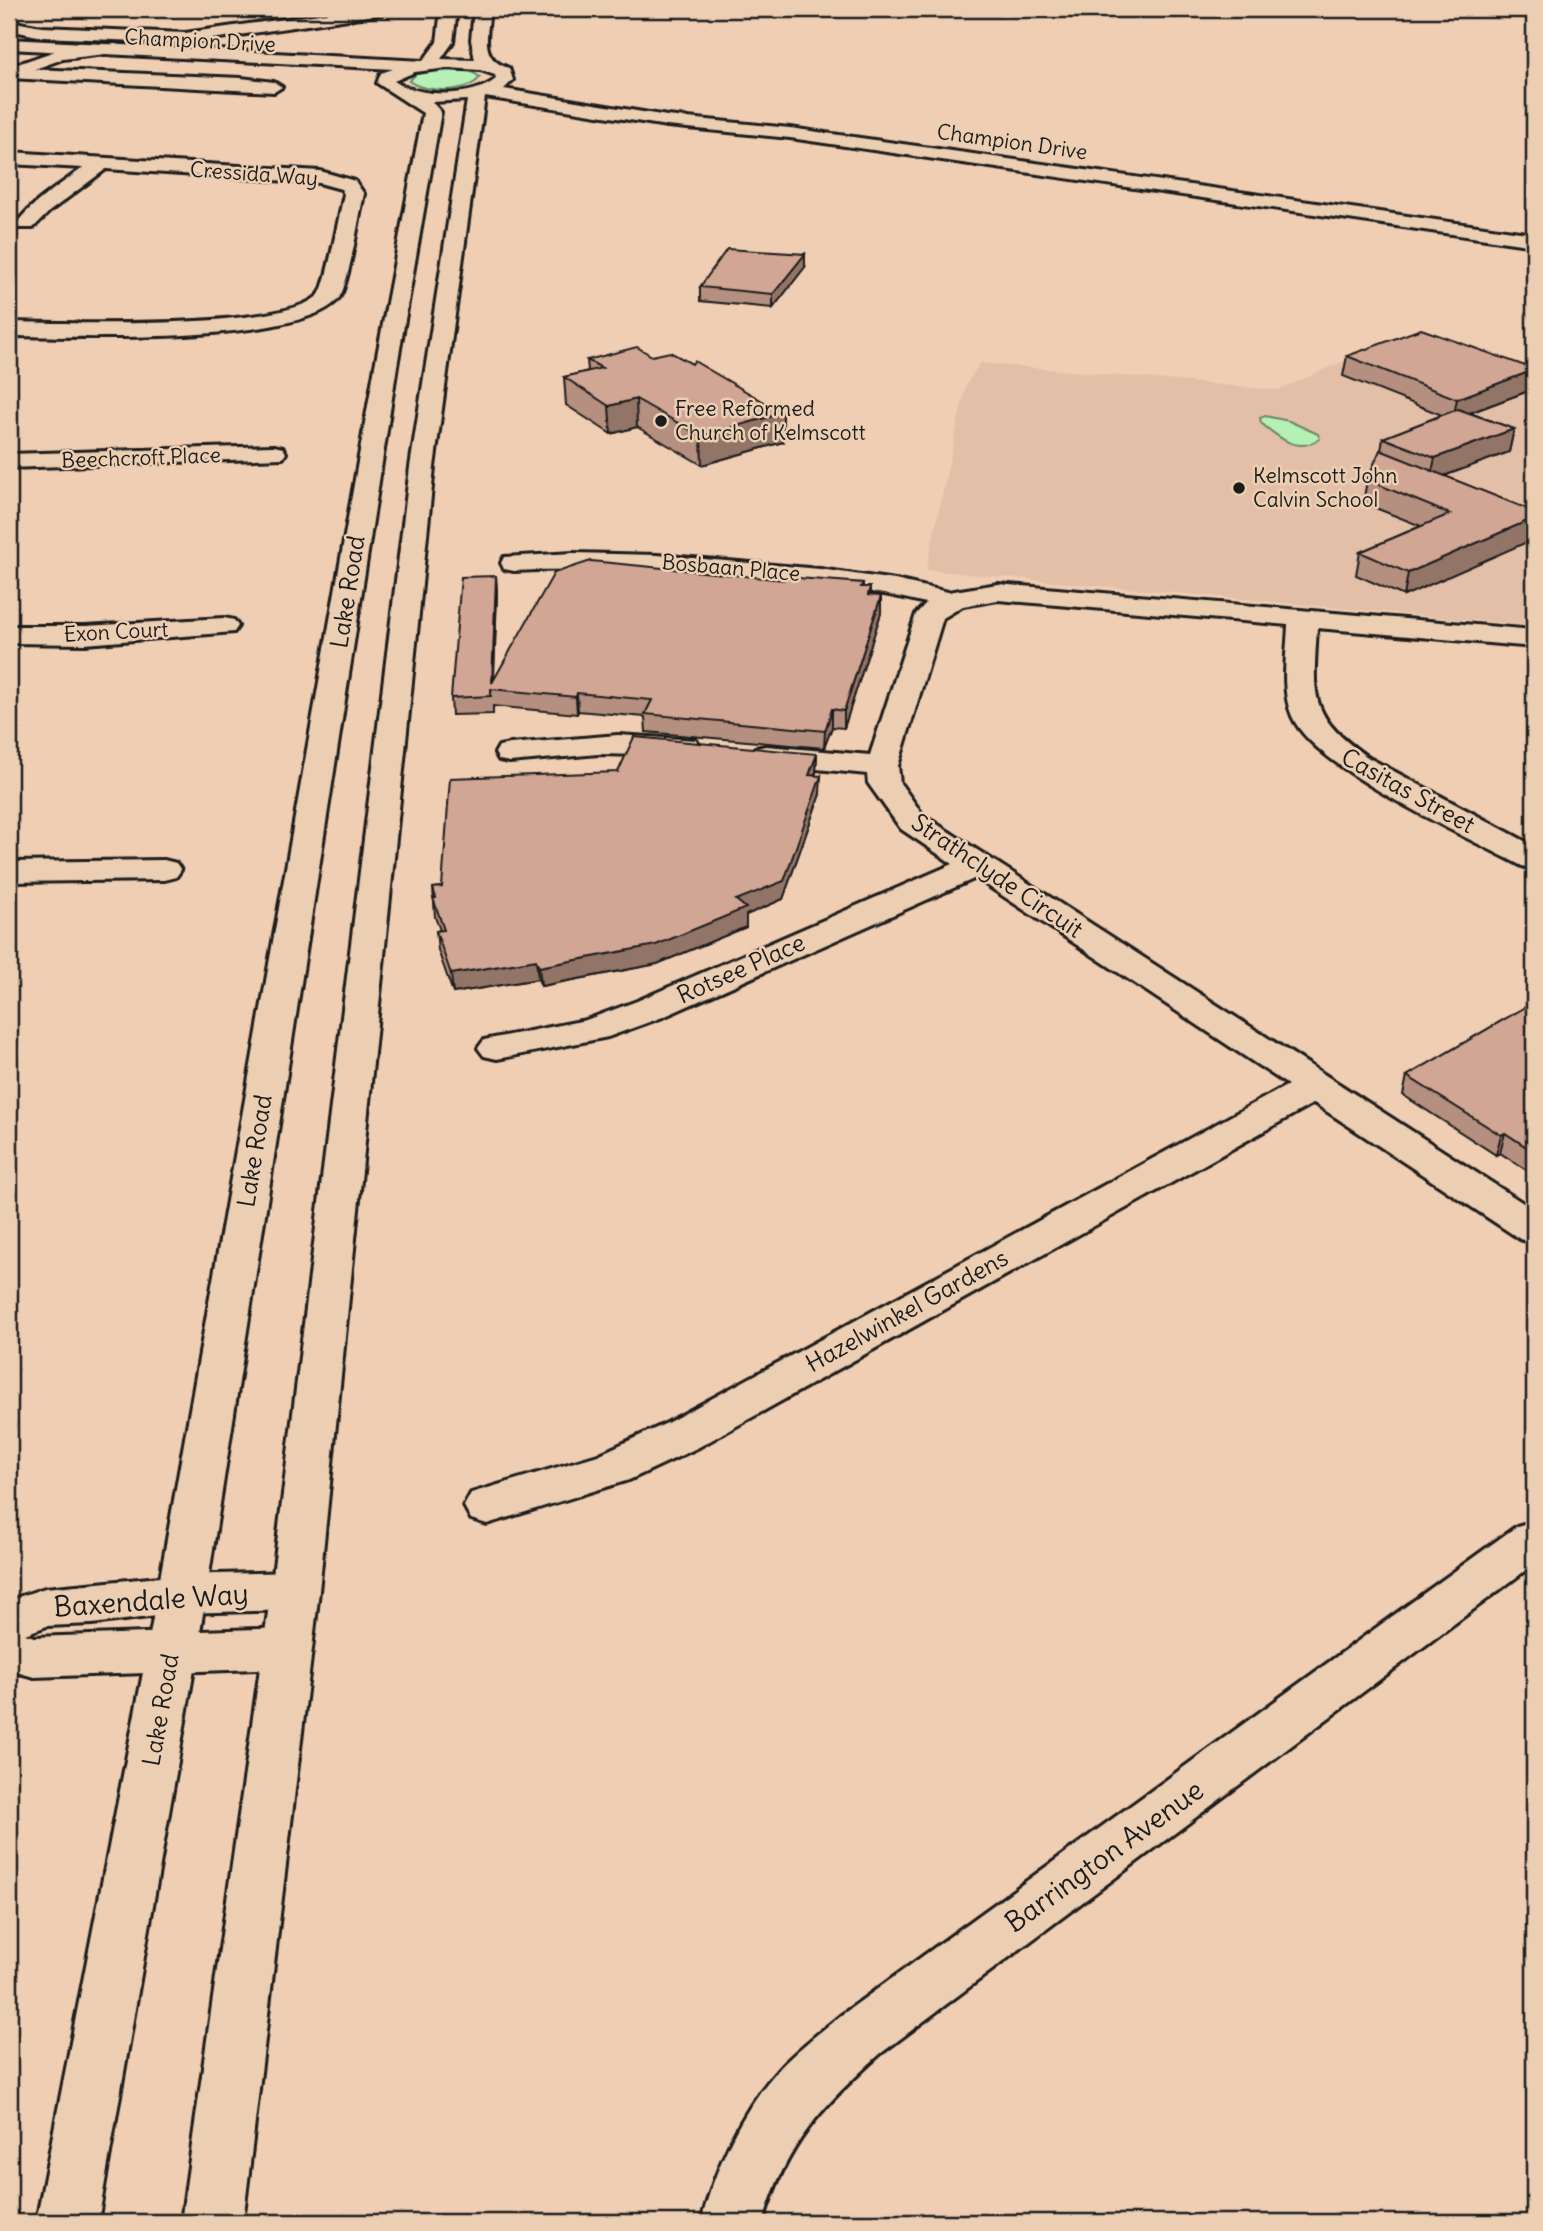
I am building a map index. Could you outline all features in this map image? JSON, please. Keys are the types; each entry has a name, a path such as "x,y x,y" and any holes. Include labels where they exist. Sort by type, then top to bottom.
{"main road":[{"path":"9,20 15,27 42,32 185,38 234,33 382,9"},
{"path":"410,77 444,42 449,9"},
{"path":"212,2222 295,1591 422,467 437,365 488,81 479,51 482,9"},
{"name":"Champion Drive","path":"9,44 116,49 410,77"},
{"path":"37,45 50,51 51,56"},
{"path":"9,73 51,56 116,49"},
{"name":"Champion Drive","path":"9,54 271,68 360,80 410,77"},
{"name":"Champion Drive","path":"9,73 241,83 274,87"},
{"path":"410,77 436,97 488,81"},
{"path":"410,77 488,81"},
{"name":"Lake Road","path":"67,2222 172,1652 386,366 432,113 422,102 410,77"},
{"name":"Champion Drive","path":"488,81 548,85 1534,223"},
{"name":"Champion Drive","path":"488,81 561,102 667,121 790,133 1534,240"},
{"name":"Cressida Way","path":"9,158 320,177 348,185 352,188 354,199 328,300 308,313 265,322 9,329"},
{"path":"26,224 43,207 101,164"},
{"path":"386,366 437,365"},
{"name":"Beechcroft Place","path":"9,461 274,453"},
{"name":"Bosbaan Place","path":"514,562 589,558 638,560 852,579 945,600"},
{"path":"510,753 629,742 883,766 930,614 945,600 998,592 1534,638"},
{"name":"Casitas Street","path":"1303,618 1300,700 1305,717 1315,731 1333,749 1358,765 1534,859"},
{"name":"Exon Court","path":"9,635 85,635 224,626"},
{"name":"Strathclyde Circuit","path":"883,766 884,783 912,822 1534,1229"},
{"name":"Rotsee Place","path":"497,1048 595,1029 650,1009 976,866"},
{"path":"9,872 164,870"},
{"name":"Hazelwinkel Gardens","path":"487,1506 613,1468 683,1435 1314,1087"},
{"name":"Barrington Avenue","path":"732,2222 745,2182 783,2109 809,2080 860,2035 1534,1539"},
{"name":"Baxendale Way","path":"9,1620 45,1607 93,1605 181,1594 295,1591"},
{"name":"Baxendale Way","path":"9,1650 34,1657 286,1647"}],"shaded area":[{"name":"Kelmscott John Calvin School","path":"1415,343 1534,386 1534,398 1522,403 1534,408 1534,626 926,570 966,385 980,363 1278,390 1360,354"}],"green space":[{"path":"436,70 470,71 480,77 474,83 446,90 425,88 409,81 416,74"},
{"path":"1265,416 1289,421 1318,434 1320,439 1304,445 1289,442 1261,423 1260,418"}],"building":[{"path":"727,249 805,254 773,294 700,287"},
{"path":"1421,329 1534,370 1457,399 1347,356"},
{"path":"637,347 652,356 670,352 692,364 694,361 783,413 701,436 636,399 609,406 564,377 602,368 587,360"},
{"path":"1458,409 1514,429 1435,458 1383,438"},
{"path":"1380,450 1530,510 1534,508 1534,518 1408,573 1360,552 1450,514 1367,480"},
{"path":"591,561 784,580 785,577 863,583 861,587 870,587 868,595 881,596 844,711 832,709 825,731 645,714 652,700 577,693 576,697 491,689 491,696 451,698 461,577 496,576 492,683 554,573"},
{"path":"634,737 817,754 809,775 821,776 784,881 736,900 746,908 656,945 539,967 536,960 451,974 436,931 444,930 433,898 436,898 433,888 442,887 450,778 618,772"},
{"path":"1534,1002 1534,1152 1505,1133 1501,1135 1407,1076"}],"place":[{"name":"Free Reformed Church of Kelmscott","path":"661,421"},
{"name":"Kelmscott John Calvin School","path":"1239,488"}]}
